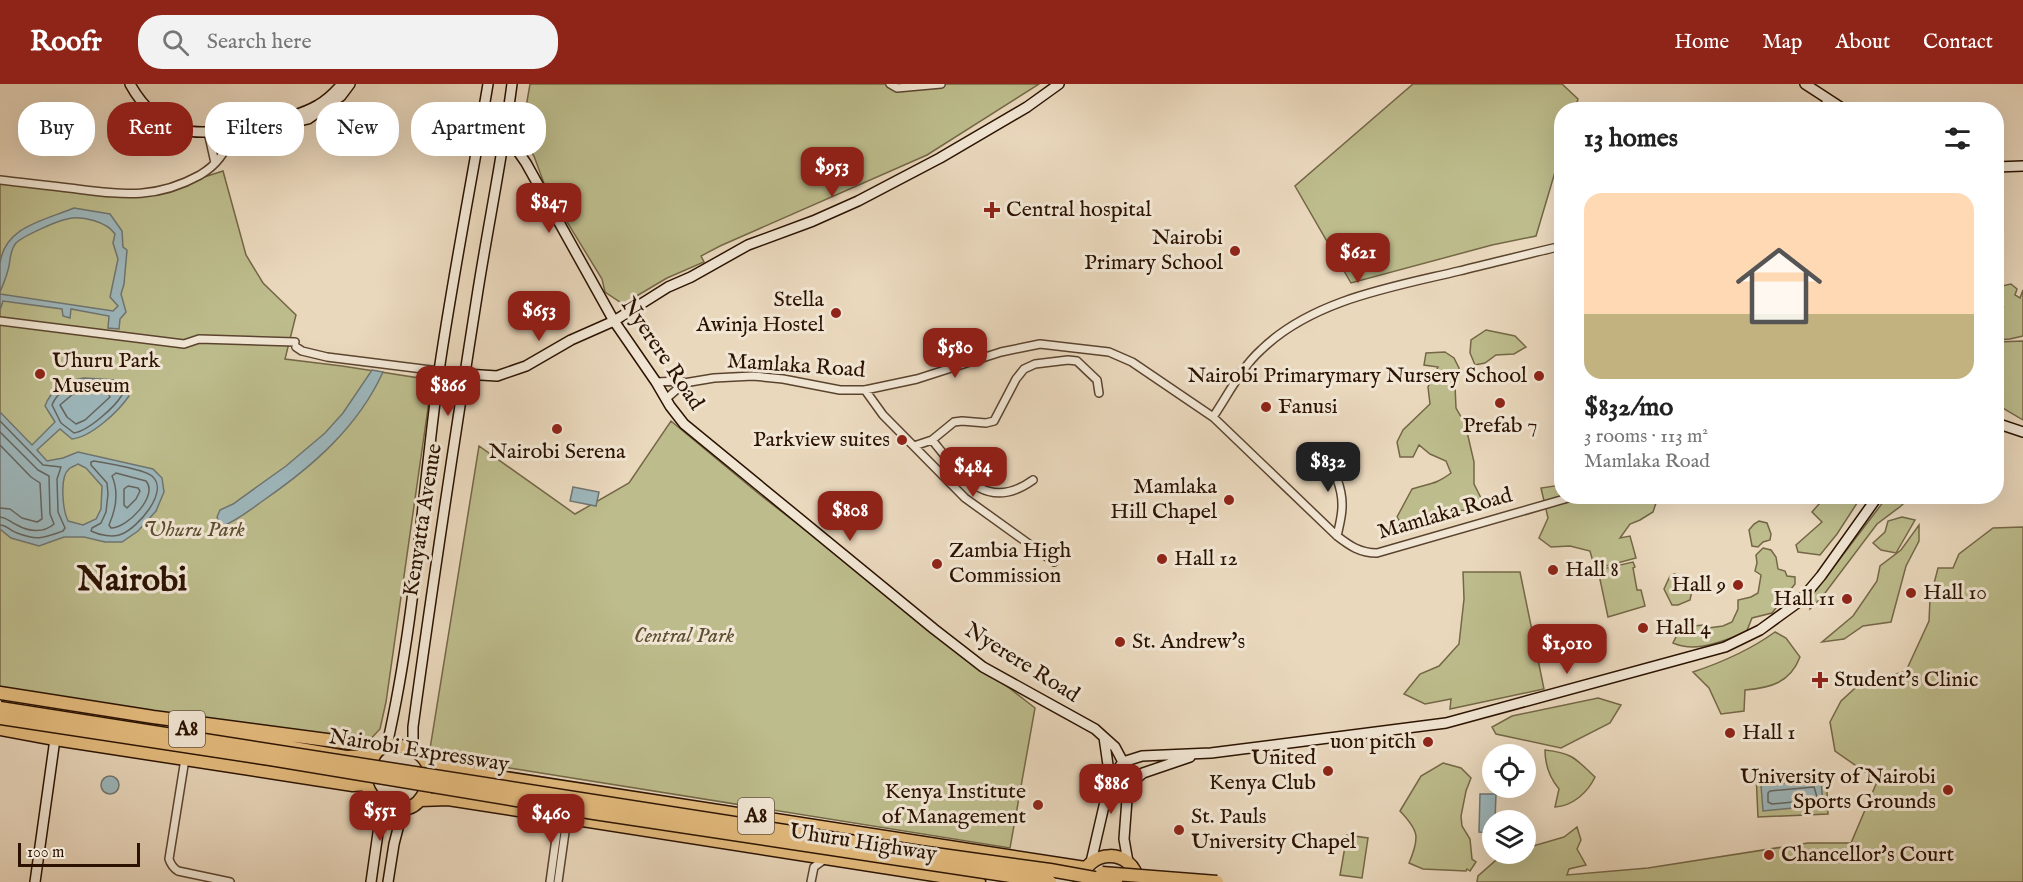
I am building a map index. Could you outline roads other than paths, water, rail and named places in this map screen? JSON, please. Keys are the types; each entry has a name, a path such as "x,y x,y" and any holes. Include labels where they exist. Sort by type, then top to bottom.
{"highway":[{"path":"0,693 380,749"},
{"name":"A8","path":"0,701 167,726 346,757 398,744 413,748"},
{"name":"Nairobi Expressway","path":"0,708 920,852 1050,876"},
{"name":"Nairobi Expressway","path":"0,718 270,759 606,815 1050,876 1116,882"},
{"name":"A8","path":"0,729 353,785 366,784"},
{"path":"413,748 422,755 430,774 429,785 420,800"},
{"path":"380,749 368,764 366,784 375,800 382,805 392,809 403,809"},
{"name":"Uhuru Highway","path":"427,764 459,771 1088,865"},
{"name":"A8","path":"403,809 420,800"},
{"name":"Uhuru Highway","path":"420,800 448,800 979,882"},
{"name":"A8","path":"1088,865 1098,858 1113,856 1158,882"},
{"path":"1080,882 1088,865"},
{"path":"1131,866 1138,882"},
{"path":"1050,876 1217,882"}],"street":[{"path":"130,84 148,111 164,122 180,129 205,132"},
{"path":"304,112 319,105 342,84"},
{"path":"304,120 341,96 350,84"},
{"name":"Kenyatta Avenue","path":"380,749 394,716 413,594 439,371 488,84"},
{"name":"Kenyatta Avenue","path":"510,102 512,84"},
{"path":"890,84 897,88 941,84"},
{"path":"465,374 489,376 511,372 526,366 571,340 614,321 668,287 748,246 858,201 940,158 1027,107 1059,84"},
{"path":"1805,84 1833,102"},
{"path":"213,156 214,163"},
{"path":"0,180 104,194 151,193 179,185 207,170 222,156"},
{"name":"Kenyatta Avenue","path":"413,748 413,727 445,499 502,156"},
{"name":"Nyerere Road","path":"521,156 614,321 684,424 983,667 1095,729 1115,747 1124,762"},
{"path":"2004,167 2023,166"},
{"path":"1213,417 1260,350 1291,326 1312,315 1401,284 1554,248"},
{"path":"0,321 184,344 199,339 296,345 311,354 327,357 439,371"},
{"name":"Mamlaka Road","path":"656,382 680,381 684,383 714,378 753,376 783,379 840,390 865,390 917,378 1023,346 1052,344 1101,350 1118,355 1151,374 1213,417 1337,536 1354,548 1377,554 1554,502"},
{"path":"914,446 932,440 954,422 986,423 994,420 1020,373 1035,364 1077,361 1096,380 1099,393"},
{"path":"666,399 684,383"},
{"path":"865,390 883,415 965,498 1054,562"},
{"path":"2004,426 2023,432"},
{"path":"932,440 960,474 984,489 1000,494 1010,493 1033,480"},
{"path":"1321,448 1331,464 1341,493 1342,507 1337,536"},
{"path":"424,496 445,499"},
{"path":"1110,780 1124,762 1142,756 1204,753 1446,723 1725,647 1760,630 1800,601 1821,576 1872,504"},
{"path":"1088,865 1110,780 1104,737"},
{"path":"35,882 55,739"},
{"path":"1115,747 1142,756"},
{"path":"1128,786 1143,773 1204,753"},
{"path":"185,759 169,859 173,868 178,871 202,880 230,882"},
{"path":"1124,762 1128,786 1124,839 1131,866"},
{"path":"371,882 382,805"},
{"path":"388,882 403,809"},
{"path":"550,882 558,824 563,818 566,825 558,882"},
{"path":"811,882 814,867 825,859"}],"water":[{"path":"74,208 110,214 122,231 123,247 127,250 121,294 126,312 120,319 119,329 108,328 109,316 71,309 70,318 63,316 62,309 3,301 0,310 0,294 113,311 118,306 110,297 118,259 113,243 115,234 94,220 80,218 56,223 16,243 12,249 0,292 0,264 3,251 9,241 28,226"},
{"path":"372,370 383,372 373,392 347,428 332,444 282,487 244,515 221,527 217,517 220,510 233,504 286,466 325,433 343,413"},
{"path":"78,379 116,380 129,390 129,396 111,416 87,434 72,439 60,429 37,450 47,461 78,452 153,469 162,478 164,492 156,511 138,531 122,542 64,537 39,546 11,538 0,529 0,412 32,445 55,422 45,406 51,395 60,386","holes":["78,464 86,468 102,486 101,509 96,519 83,525 68,521 63,502 63,486 69,469"]},
{"path":"573,487 599,492 596,506 570,501"},
{"path":"110,776 116,779 119,785 116,791 110,794 104,791 101,785 104,779"},
{"path":"1821,780 1823,805 1763,811 1761,785"},
{"path":"1480,794 1482,794 1482,798 1496,798 1495,810 1482,810 1482,832 1479,832"}],"place":[{"name":"Central hospital","path":"992,210"},
{"name":"Nairobi Primary School","path":"1235,251"},
{"name":"Stella Awinja Hostel","path":"836,313"},
{"name":"Uhuru Park Museum","path":"40,374"},
{"name":"Nairobi Primarymary Nursery School","path":"1539,376"},
{"name":"Prefab 7","path":"1500,403"},
{"name":"Fanusi","path":"1266,407"},
{"name":"Nairobi Serena","path":"557,429"},
{"name":"Parkview suites","path":"902,440"},
{"name":"Mamlaka Hill Chapel","path":"1229,500"},
{"name":"Hall 12","path":"1162,559"},
{"name":"Zambia High Commission","path":"937,564"},
{"name":"Hall 8","path":"1553,570"},
{"name":"Hall 9","path":"1738,585"},
{"name":"Hall 10","path":"1911,593"},
{"name":"Hall 11","path":"1847,599"},
{"name":"Hall 4","path":"1643,628"},
{"name":"St. Andrew's","path":"1120,642"},
{"name":"Student's Clinic","path":"1820,680"},
{"name":"Hall 1","path":"1730,733"},
{"name":"uon pitch","path":"1428,742"},
{"name":"United Kenya Club","path":"1328,771"},
{"name":"University of Nairobi Sports Grounds","path":"1948,790"},
{"name":"Kenya Institute of Management","path":"1038,805"},
{"name":"St. Pauls University Chapel","path":"1179,830"},
{"name":"Chancellor's Court","path":"1769,855"}],"district":[{"name":"Nairobi","path":"132,580"}],"park label":[{"name":"Uhuru Park","path":"194,530"},
{"name":"Central Park","path":"684,636"}]}
